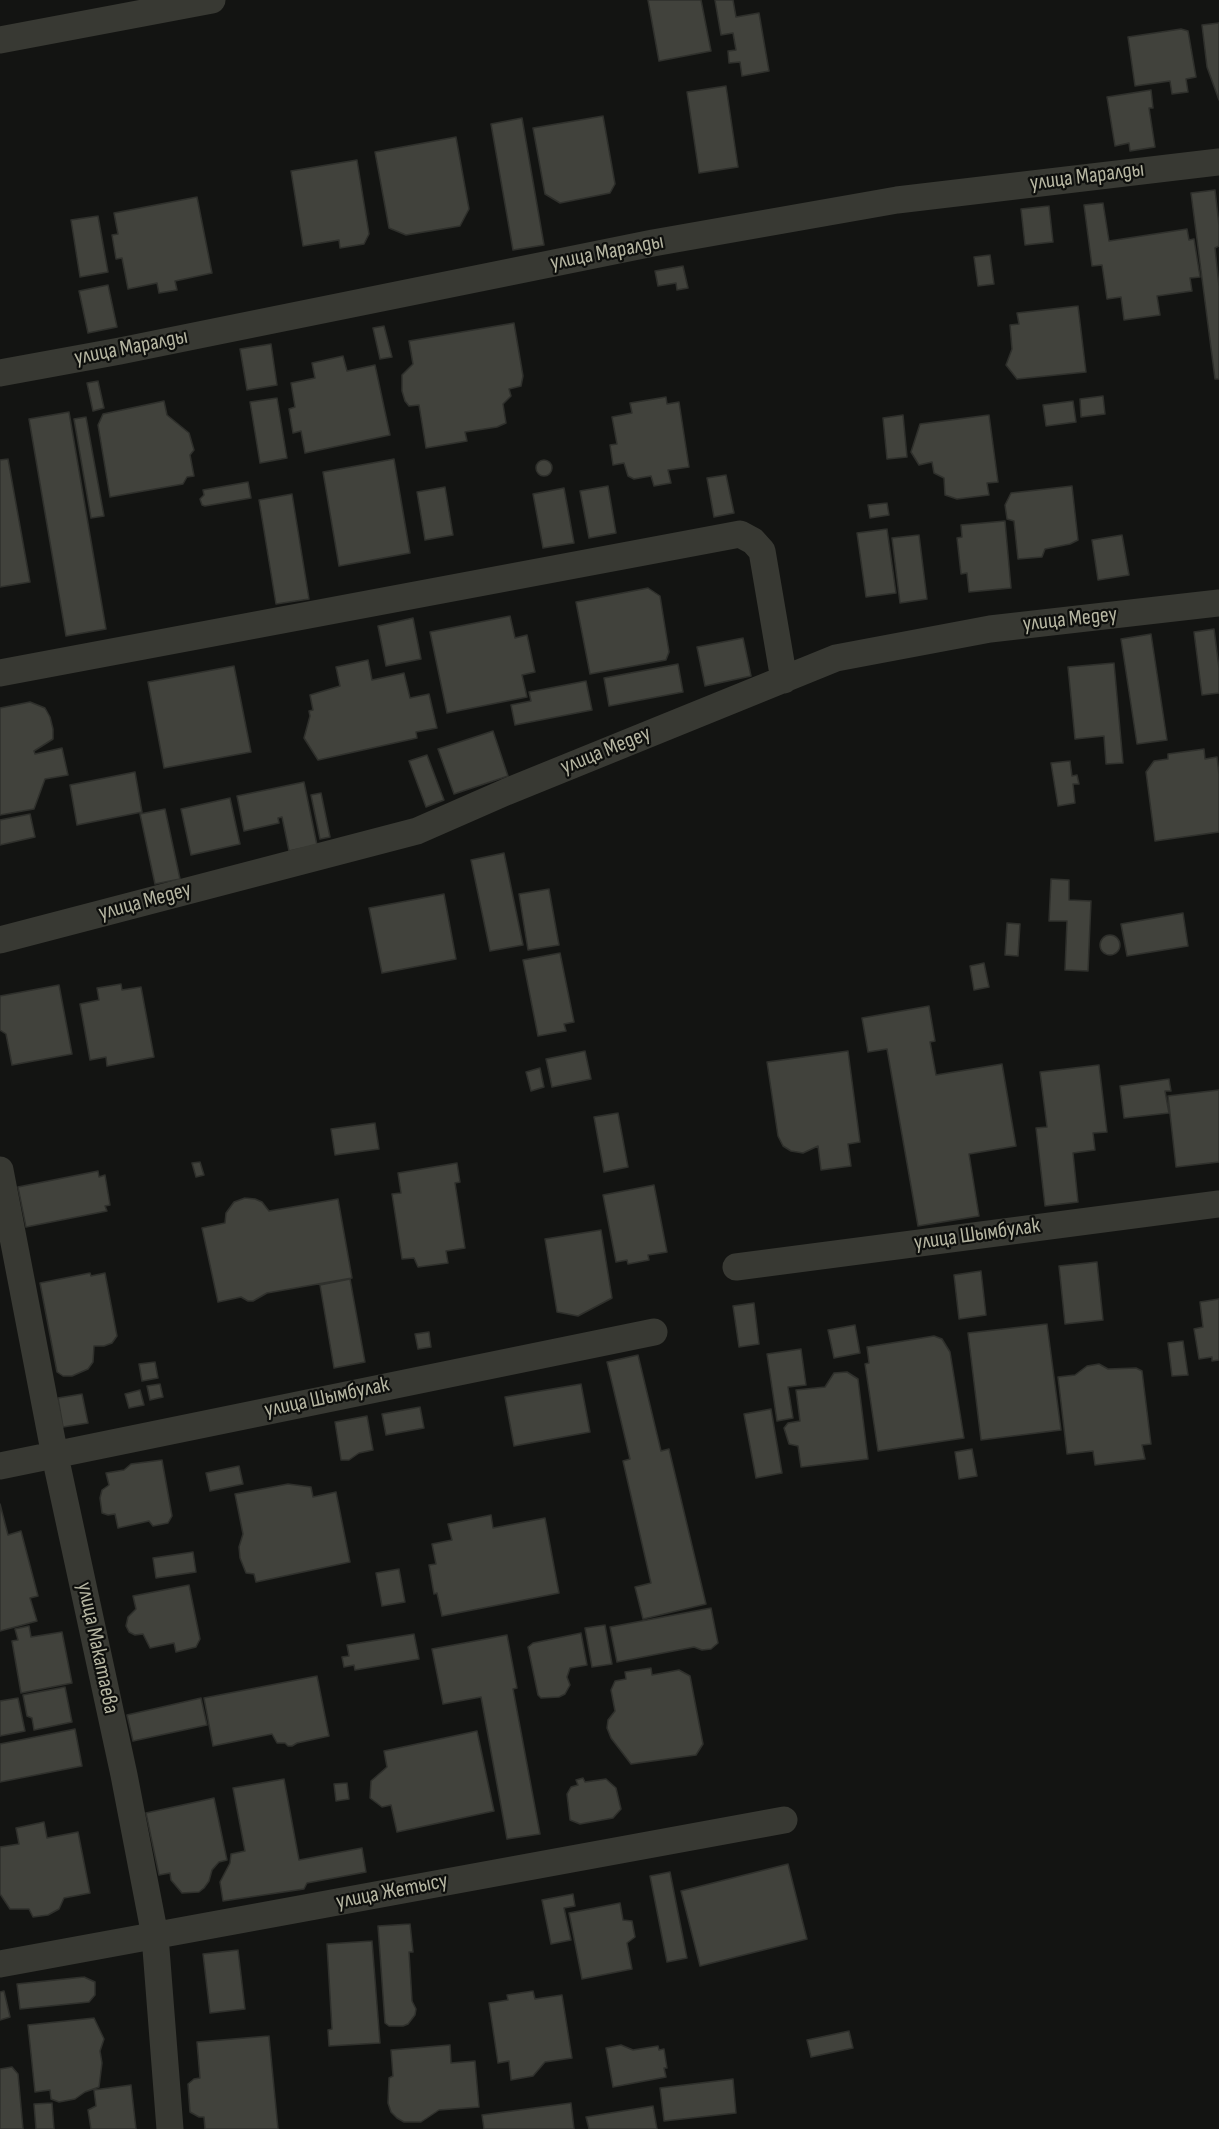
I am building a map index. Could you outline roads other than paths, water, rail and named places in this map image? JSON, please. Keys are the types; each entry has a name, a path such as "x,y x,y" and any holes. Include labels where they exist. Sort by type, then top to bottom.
{"street":[{"path":"0,40 212,0"},
{"name":"улица Маралды","path":"0,373 120,351 653,243 897,200 1219,162"},
{"path":"0,673 740,534 753,541 762,551 783,680"},
{"name":"улица Медеу","path":"0,940 417,831 506,792 836,658 990,629 1219,603"},
{"name":"улица Макатаева","path":"0,1170 55,1455 124,1775 154,1936 170,2129"},
{"name":"улица Шымбулак","path":"736,1267 1219,1204"},
{"name":"улица Шымбулак","path":"0,1466 654,1332"},
{"name":"улица Жетысу","path":"0,1964 784,1820"}]}
